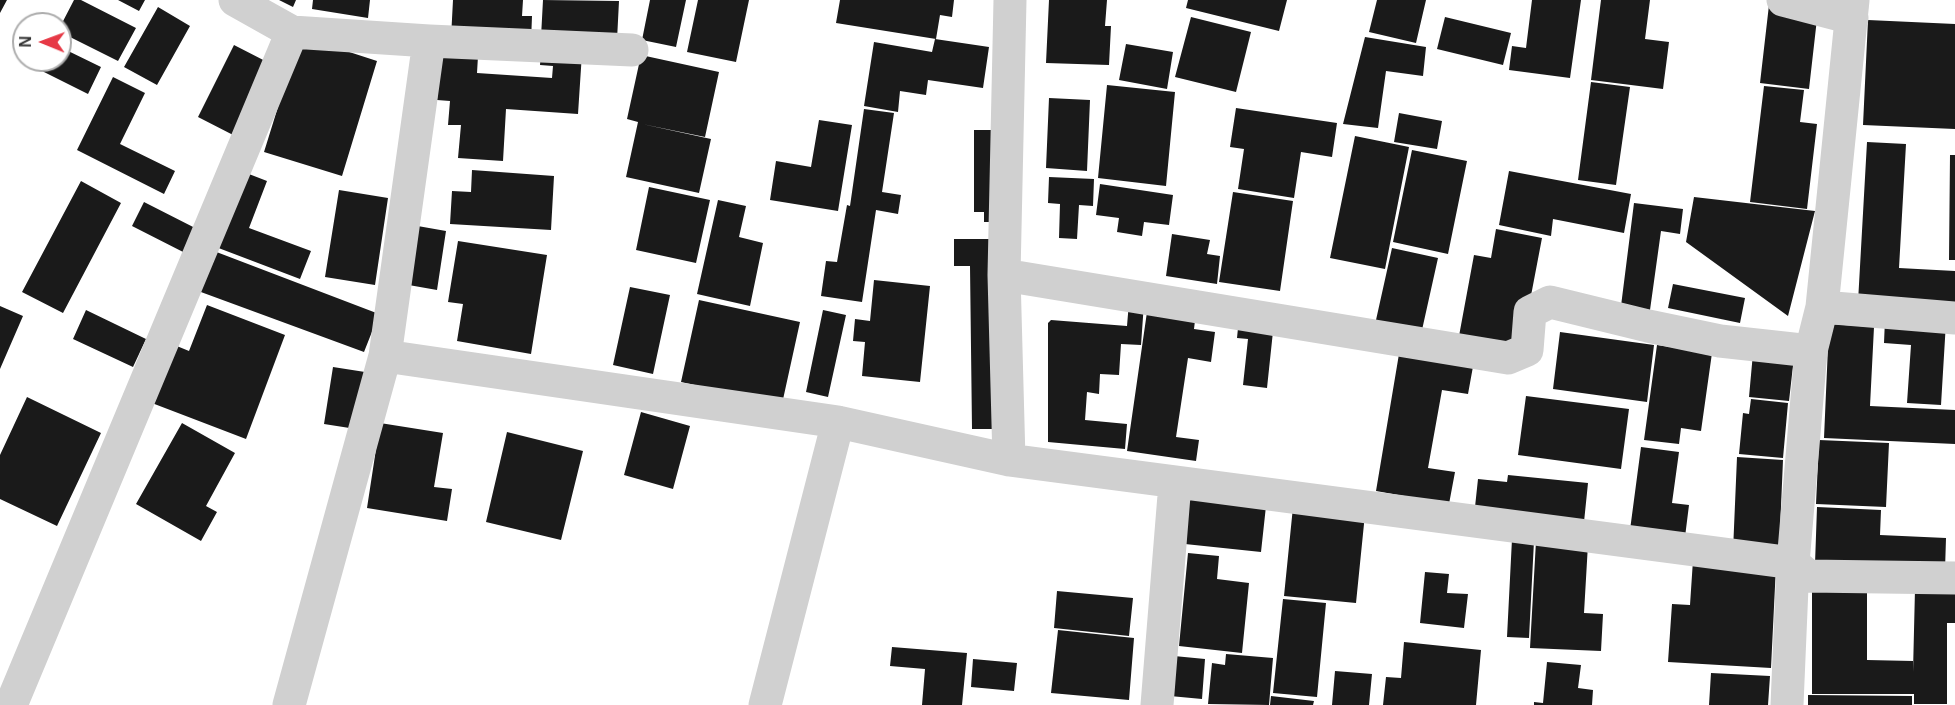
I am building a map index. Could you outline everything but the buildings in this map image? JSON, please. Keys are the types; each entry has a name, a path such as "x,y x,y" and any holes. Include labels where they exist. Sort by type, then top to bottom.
{"street":[{"path":"235,0 292,32 632,50"},
{"path":"1009,459 1004,275 1010,0"},
{"path":"1783,0 1853,9 1822,307 1811,351 1792,563 1787,705"},
{"path":"11,705 292,32"},
{"path":"290,705 385,356 429,41"},
{"path":"1004,275 1508,358 1527,350 1530,312 1550,302 1719,341 1811,351"},
{"path":"1822,307 1955,318"},
{"path":"385,356 838,423 1009,459 1175,483 1792,563 1808,576 1955,578"},
{"path":"765,705 838,423"},
{"path":"1156,705 1175,483"}]}
